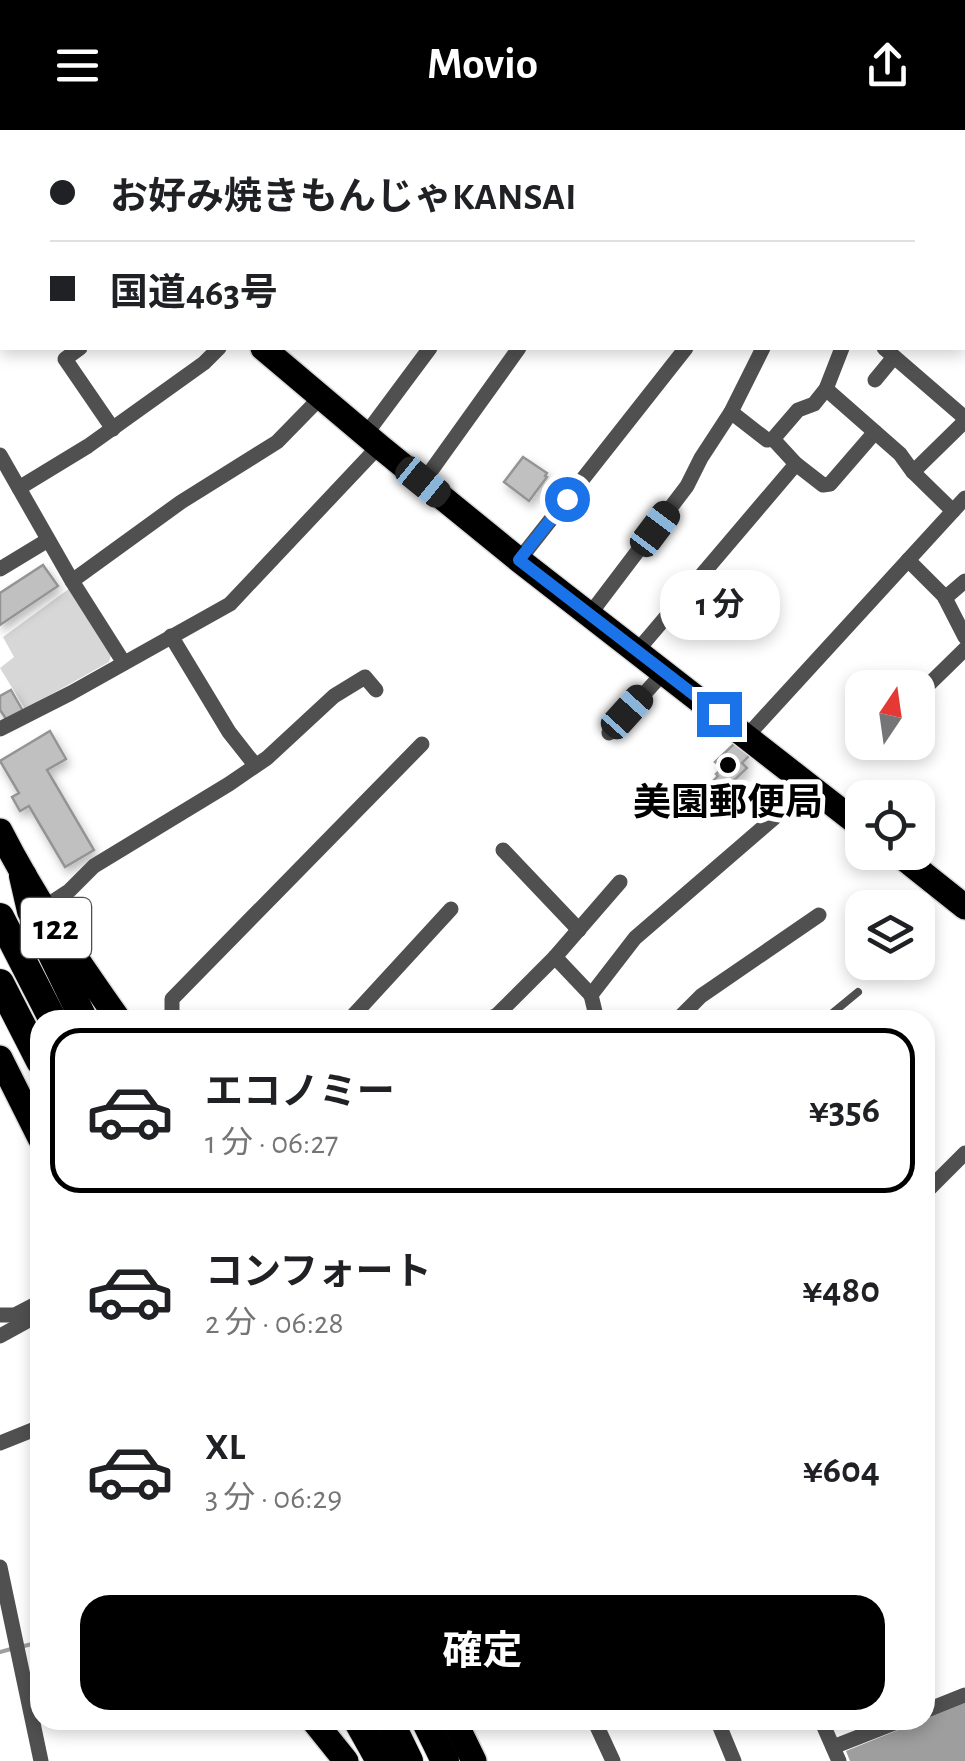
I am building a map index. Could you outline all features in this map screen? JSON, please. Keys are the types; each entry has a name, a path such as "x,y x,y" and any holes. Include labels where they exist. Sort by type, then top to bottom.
{"highway":[{"path":"265,350 519,560 845,813"},
{"name":"122","path":"0,831 42,908 112,1010"},
{"path":"919,870 965,907"},
{"path":"23,876 31,911 79,1010"},
{"path":"0,917 47,1010"},
{"path":"0,983 30,1042"},
{"path":"0,1058 30,1118"},
{"path":"321,1730 346,1761"},
{"path":"363,1730 380,1761"},
{"path":"394,1730 410,1761"},
{"path":"430,1730 445,1761"},
{"path":"459,1730 474,1761"}],"street":[{"path":"77,350 64,359 113,429"},
{"path":"19,488 113,429 217,350"},
{"path":"0,729 230,604 372,440 429,350"},
{"path":"423,482 519,350"},
{"path":"519,560 684,350"},
{"path":"590,614 676,500 731,412 762,350"},
{"path":"731,412 767,440 773,439 798,410 814,404 826,389 841,350"},
{"path":"875,380 889,352 965,419 913,472"},
{"path":"826,389 900,454 952,511"},
{"path":"72,581 181,502 277,442 321,397"},
{"path":"773,439 823,485 830,484 875,432"},
{"path":"0,455 124,663"},
{"path":"636,650 796,464"},
{"path":"747,736 965,498"},
{"path":"0,569 48,540"},
{"path":"908,560 945,598 965,637"},
{"path":"945,598 965,581"},
{"path":"172,636 229,732 255,766"},
{"path":"935,678 965,649"},
{"path":"609,733 664,672"},
{"path":"42,908 69,892 94,866 267,758 334,696 365,676 376,690"},
{"path":"172,1010 172,999 422,744"},
{"path":"591,995 635,938 811,786"},
{"path":"503,850 579,930"},
{"path":"501,1010 555,957 620,882"},
{"path":"358,1010 451,908"},
{"path":"687,1010 701,996 818,915"},
{"path":"555,957 591,995 595,1010"},
{"path":"935,1183 965,1153"},
{"path":"0,1315 15,1315 30,1307"},
{"path":"0,1336 30,1320"},
{"path":"0,1444 30,1431"},
{"path":"0,1568 30,1709"},
{"path":"935,1707 965,1695"},
{"path":"34,1730 41,1761"},
{"path":"599,1730 613,1761"},
{"path":"721,1730 734,1761"},
{"path":"826,1730 836,1754 883,1730"}],"lane":[{"path":"836,1010 858,992"}],"shaded area":[{"path":"70,588 111,655 109,662 25,709 0,668 14,657 3,637"},
{"path":"965,1703 965,1761 850,1761 846,1751 898,1730 935,1730 935,1715"}],"building":[{"path":"523,457 547,473 529,501 504,482"},
{"path":"43,565 58,586 0,625 0,593"},
{"path":"11,690 23,711 7,720 0,710 0,696"},
{"path":"50,731 66,759 47,770 94,850 65,867 29,806 20,811 12,797 19,793 0,761"},
{"path":"736,742 749,756 742,763 747,768 724,790 714,780 722,768 715,762"}],"waterway":[{"path":"20,1647 30,1644"},
{"path":"0,1652 11,1649"}],"place":[{"name":"美園郵便局","path":"728,765"}],"route":[{"path":"567,499 519,560 719,714"}]}
